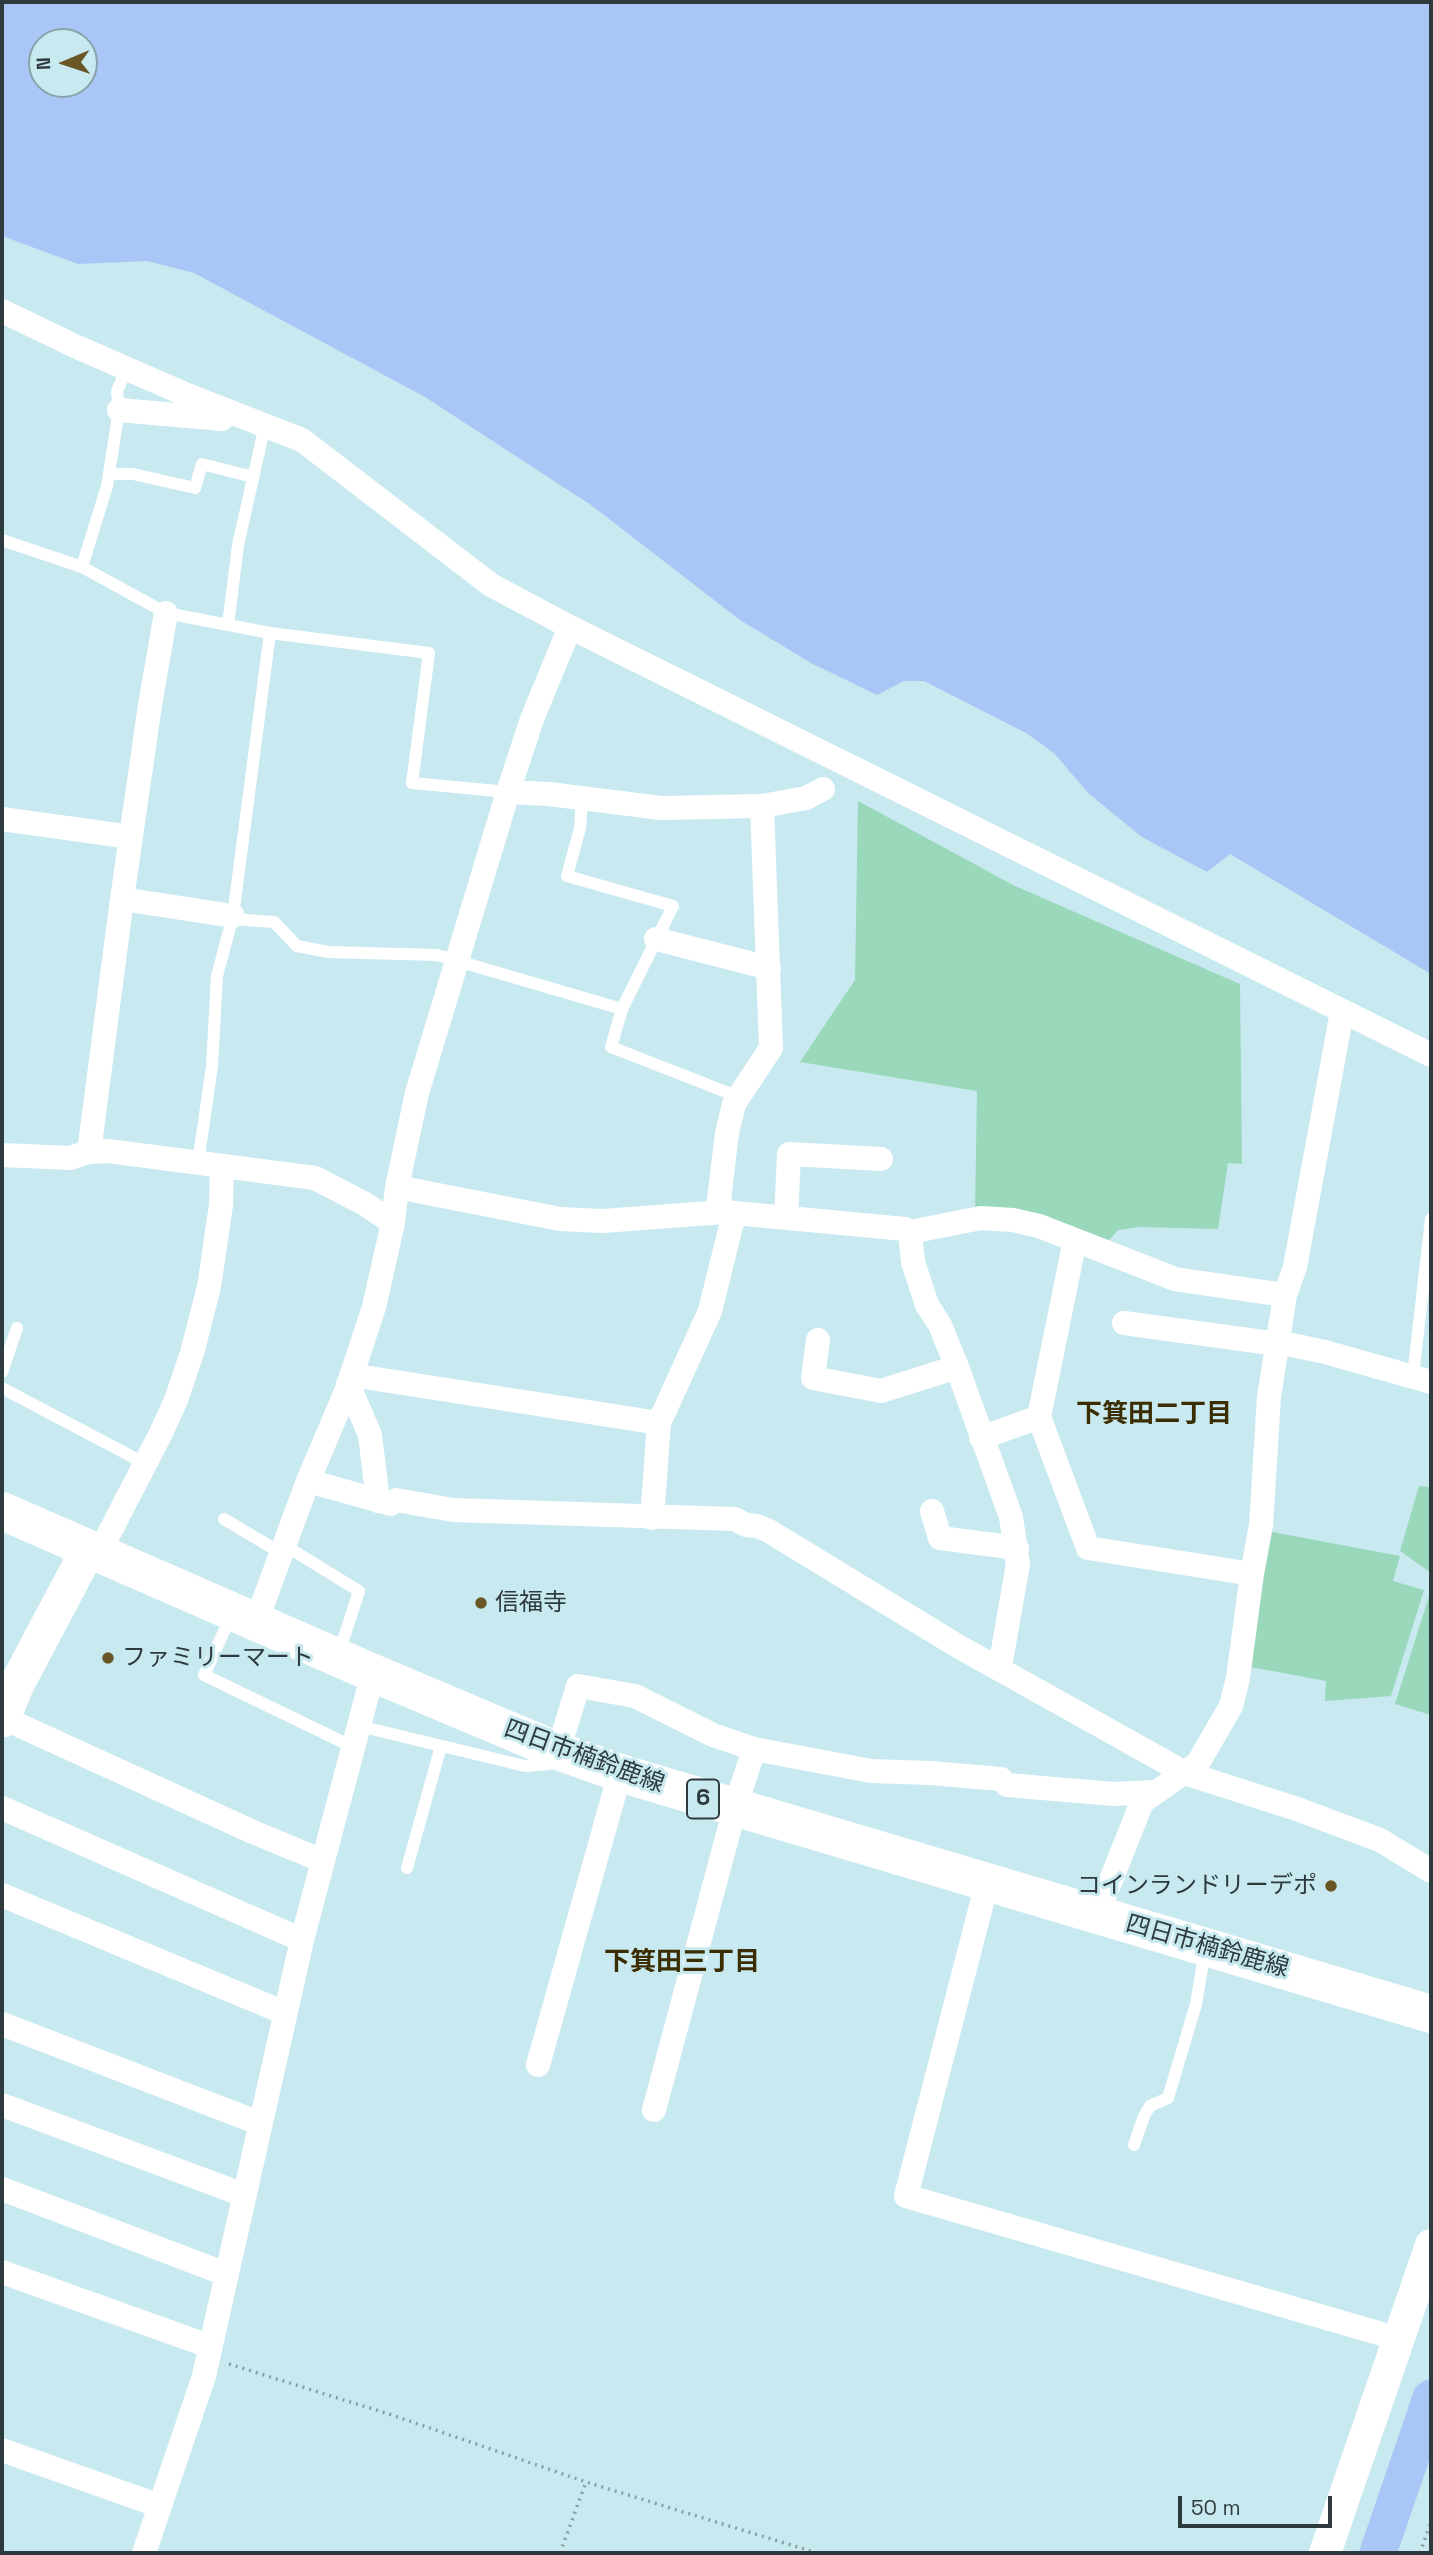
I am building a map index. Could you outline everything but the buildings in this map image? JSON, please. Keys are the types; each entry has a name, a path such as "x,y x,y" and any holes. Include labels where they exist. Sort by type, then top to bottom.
{"main road":[{"name":"四日市楠鈴鹿線","path":"2,1511 373,1674 558,1751 620,1773 1431,2014"},
{"path":"2,1719 18,1684 94,1551"}],"street":[{"path":"2,311 127,369 302,440 491,585 570,627 1431,1055"},
{"path":"119,410 222,419 226,410"},
{"path":"89,1152 122,899 166,613"},
{"path":"244,1617 283,1549 350,1380 374,1307 417,1093 508,792 532,719 570,627"},
{"path":"508,792 549,794 661,808 762,806 806,798 823,789"},
{"path":"653,1518 659,1423 710,1311 732,1222 724,1213 719,1200 727,1133 734,1104 771,1048 762,806"},
{"path":"2,819 131,837"},
{"path":"122,899 233,917"},
{"path":"656,939 769,968"},
{"path":"1097,1915 1142,1801 1198,1763 1231,1706 1238,1678 1261,1525 1269,1397 1284,1295 1295,1268 1342,1012"},
{"path":"2,1155 70,1158 89,1152 108,1151 315,1178 365,1204 393,1223"},
{"path":"786,1218 789,1154 881,1159"},
{"path":"94,1551 146,1464 176,1400 204,1310 221,1205 210,1164"},
{"path":"397,1187 560,1219 603,1221 724,1213 905,1229 910,1232 981,1218 997,1218 1039,1226 1175,1279 1284,1295"},
{"path":"910,1232 913,1262 927,1305 940,1325 957,1367 1011,1517 1018,1564 1000,1667"},
{"path":"1075,1240 1039,1417 1088,1548 1252,1574"},
{"path":"1124,1323 1278,1343 1325,1352 1422,1379"},
{"path":"817,1340 813,1378 881,1391 957,1367"},
{"path":"350,1380 659,1423"},
{"path":"350,1380 370,1435 379,1501"},
{"path":"981,1438 1039,1417"},
{"path":"308,1481 391,1504 396,1500 453,1510 734,1519 769,1531 892,1607 1185,1773 1297,1809 1380,1840 1431,1871"},
{"path":"932,1511 940,1538 1017,1548"},
{"path":"144,2553 204,2376 302,1940 373,1674"},
{"path":"558,1751 578,1686 635,1696 713,1735 754,1749 871,1771 930,1773 1114,1794 1154,1792"},
{"path":"2,1719 323,1861"},
{"path":"654,2109 735,1808 754,1749"},
{"path":"538,2066 620,1773"},
{"path":"2,1808 302,1940"},
{"path":"987,1883 906,2196 1399,2339"},
{"path":"2,1895 285,2013"},
{"path":"2,2024 259,2123"},
{"path":"2,2105 244,2195"},
{"path":"2,2189 226,2274"},
{"path":"1325,2553 1431,2245"},
{"path":"2,2272 208,2352"},
{"path":"2,2450 160,2506"}],"lane":[{"path":"82,567 109,474 119,410 117,391 127,369"},
{"path":"228,625 238,545 265,425"},
{"path":"109,474 133,474 195,488 202,464 254,477"},
{"path":"2,540 82,567 166,613 270,633 429,653 412,783 508,792"},
{"path":"210,1164 217,976 233,917 270,633"},
{"path":"582,799 580,828 567,876 673,906 622,1009 611,1047 739,1097"},
{"path":"233,917 274,922 297,946 328,952 437,955 622,1009"},
{"path":"1422,1379 1431,1219"},
{"path":"2,1372 17,1328"},
{"path":"2,1388 146,1464"},
{"path":"224,1519 359,1591 337,1658"},
{"path":"244,1617 204,1675 356,1737 441,1746 525,1766 549,1764 558,1751"},
{"path":"407,1868 441,1746"},
{"path":"1134,2145 1150,2106 1168,2098 1196,2004 1206,1946"}],"path":[{"path":"208,2352 586,2482 817,2553"},
{"path":"560,2553 586,2482"},
{"path":"1420,2553 1431,2522"}],"green space":[{"path":"858,801 1015,886 1240,984 1242,1164 1228,1163 1218,1229 1139,1227 1118,1230 1105,1245 975,1213 977,1091 800,1062 855,980"},
{"path":"1419,1486 1431,1487 1431,1573 1400,1551"},
{"path":"1267,1531 1400,1556 1393,1581 1424,1590 1391,1696 1325,1701 1326,1681 1245,1666"},
{"path":"1431,1590 1431,1715 1395,1704"}],"water":[{"path":"2,2 1431,2 1431,974 1230,854 1207,872 1142,837 1088,793 1054,753 1026,733 924,681 904,681 877,695 811,663 740,620 591,505 425,397 194,273 147,261 78,264 2,236"}],"waterway":[{"path":"1378,2553 1431,2398"}],"place":[{"name":"信福寺","path":"481,1603"},
{"name":"ファミリーマート","path":"108,1658"},
{"name":"コインランドリーデポ","path":"1331,1886"}],"district":[{"name":"下箕田二丁目","path":"1154,1415"},
{"name":"下箕田三丁目","path":"682,1963"}]}
